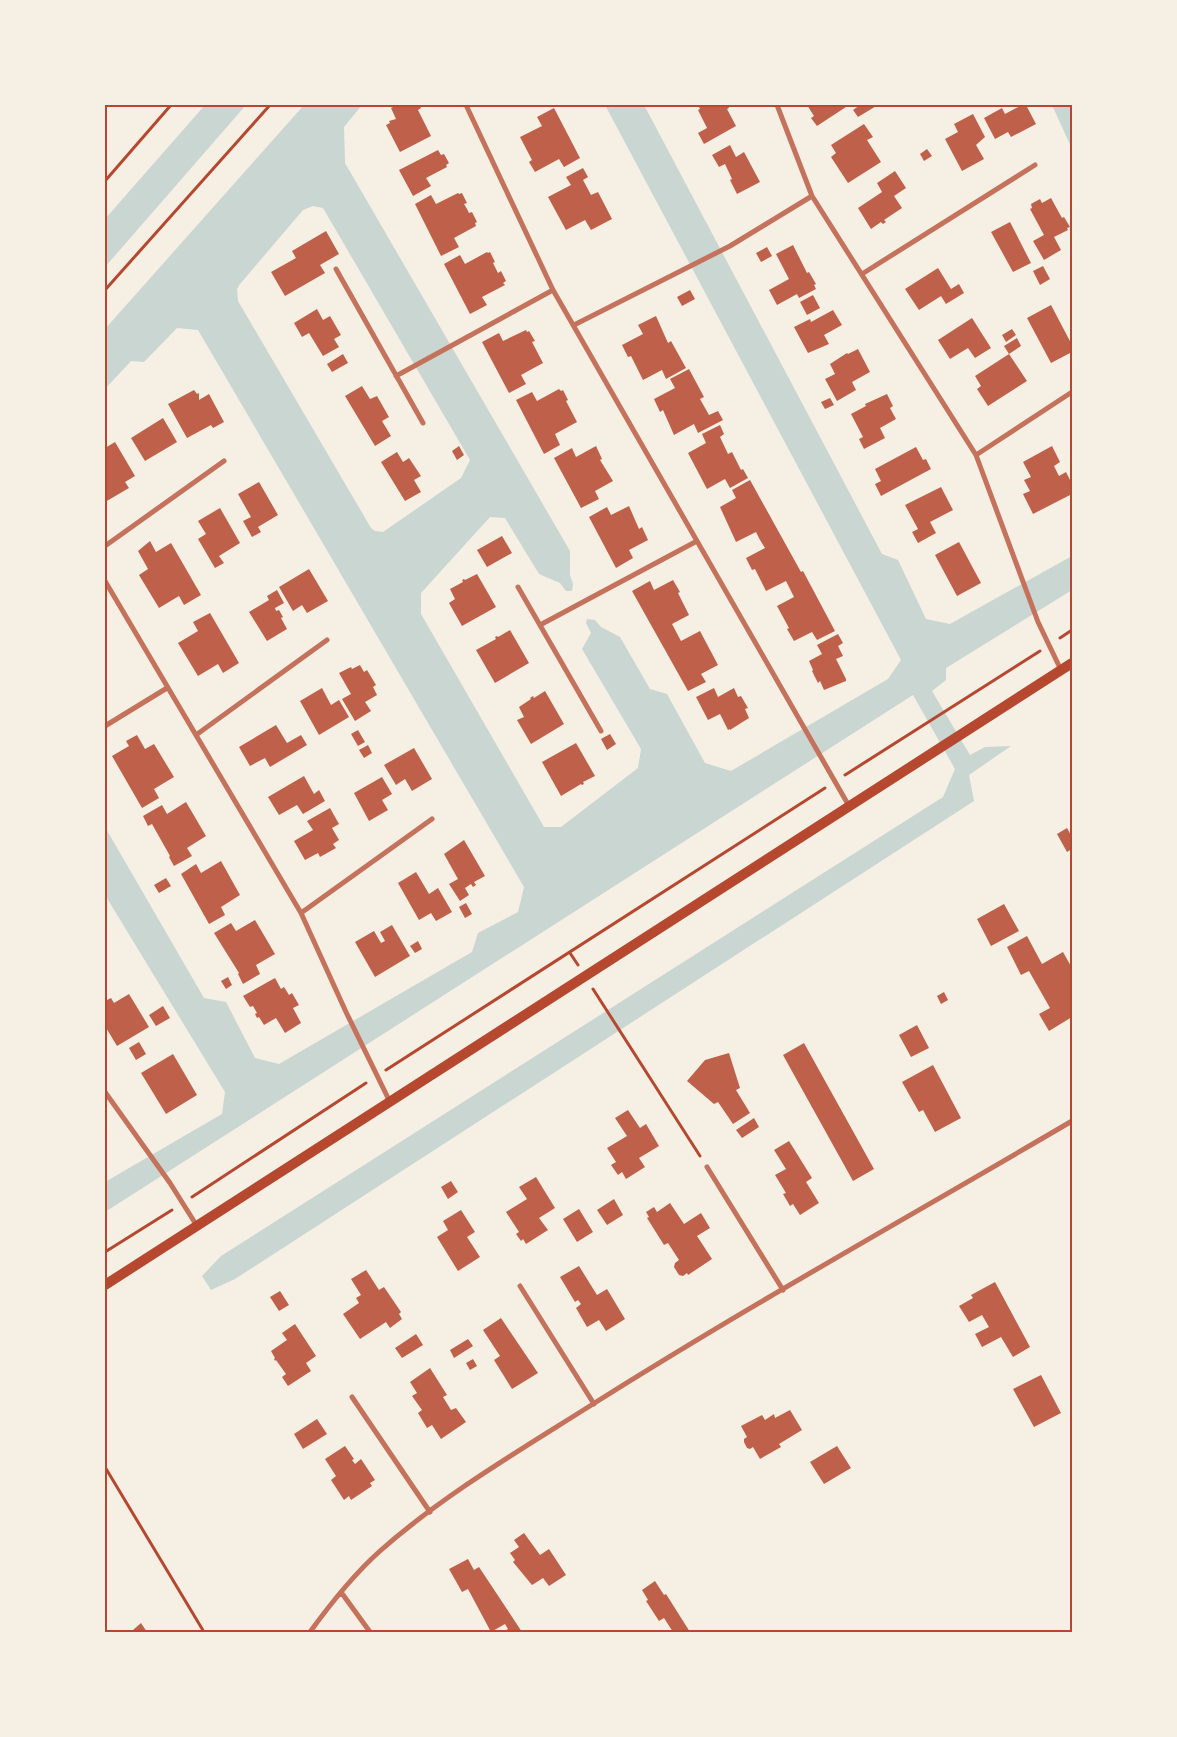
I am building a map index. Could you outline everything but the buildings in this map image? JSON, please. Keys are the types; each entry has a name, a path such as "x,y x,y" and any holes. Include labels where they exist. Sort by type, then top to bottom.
{"main road":[{"path":"105,1285 1072,663"}],"street":[{"path":"466,105 553,290 849,806"},
{"path":"776,105 812,196 976,455 1038,622 1061,670"},
{"path":"862,274 1036,165"},
{"path":"574,325 730,246 812,196"},
{"path":"336,269 423,423"},
{"path":"396,376 454,346 553,290"},
{"path":"976,455 1072,392"},
{"path":"105,546 224,461"},
{"path":"540,625 696,541"},
{"path":"105,581 301,913 390,1102"},
{"path":"518,587 601,731"},
{"path":"196,735 328,640"},
{"path":"105,726 167,688"},
{"path":"301,913 432,819"},
{"path":"105,1092 170,1183 197,1226"},
{"path":"310,1632 341,1592 378,1553 430,1512 509,1457 674,1353 1072,1122"},
{"path":"708,1167 783,1290"},
{"path":"520,1286 594,1404"},
{"path":"352,1397 430,1512"},
{"path":"341,1592 370,1632"}],"path":[{"path":"105,181 172,105"},
{"path":"105,290 270,105"},
{"path":"105,1252 1048,645"},
{"path":"596,994 708,1167"},
{"path":"105,1467 204,1632"}],"shaded area":[{"path":"205,105 246,105 105,267 105,219"},
{"path":"304,105 362,105 344,127 345,163 570,551 570,575 573,584 572,591 566,591 560,583 539,574 505,518 490,517 421,593 421,614 544,827 561,827 638,768 641,749 582,649 591,633 586,623 587,619 595,620 601,627 620,637 650,689 667,694 705,763 731,771 888,679 901,660 605,105 644,105 882,554 898,560 926,619 950,624 1072,556 1072,590 946,668 946,680 932,691 970,755 985,747 1011,746 969,775 974,801 235,1279 211,1290 202,1276 221,1256 943,797 955,769 913,695 105,1212 105,1182 222,1114 225,1092 105,895 105,827 204,998 226,1002 255,1058 279,1064 472,952 478,933 518,912 524,887 198,330 177,328 144,362 131,361 105,389 105,329","holes":["313,206 323,208 470,460 461,478 383,532 375,531 371,528 238,301 237,289 240,284 303,210"]},
{"path":"1052,105 1072,105 1072,149"}]}
